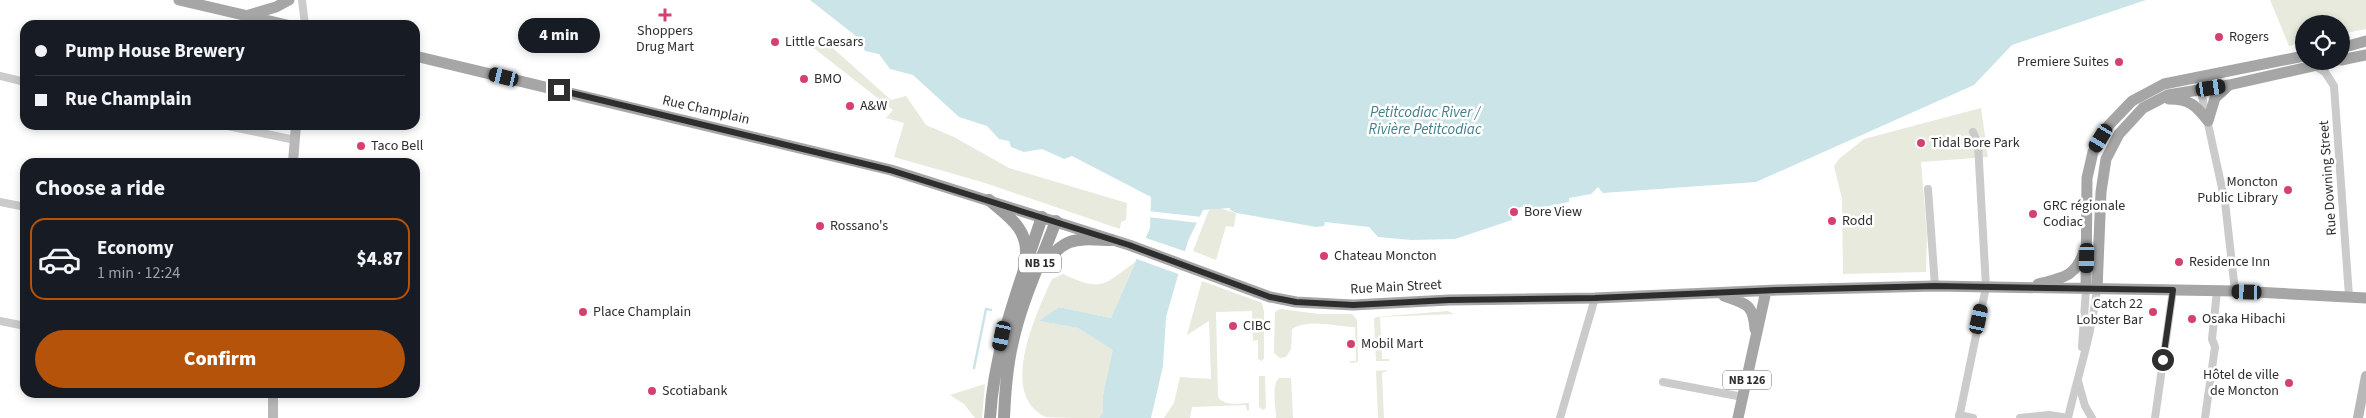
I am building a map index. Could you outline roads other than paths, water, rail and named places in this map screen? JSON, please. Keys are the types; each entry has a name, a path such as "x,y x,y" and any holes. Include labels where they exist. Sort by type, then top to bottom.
{"highway":[{"path":"989,200 1018,225 1027,244 1026,267"},
{"name":"NB 15","path":"990,418 992,390 1002,336 1042,217"},
{"name":"NB 15","path":"1004,418 1007,376 1013,341 1024,304 1056,222"},
{"path":"1024,304 1051,255 1060,246 1074,239 1111,240"}],"main road":[{"path":"179,0 264,20"},
{"path":"246,16 276,8 289,0"},
{"path":"2350,45 2366,41"},
{"path":"2350,58 2366,55"},
{"name":"Rue Champlain","path":"420,57 890,170 1042,217"},
{"path":"2092,289 2088,240 2087,178 2093,152 2109,125 2132,101 2164,84 2295,58"},
{"path":"2092,289 2100,192 2106,159 2119,134 2143,108 2168,95 2230,85 2297,70"},
{"path":"2208,121 2215,98 2230,85"},
{"path":"2159,100 2177,99 2191,102 2199,108 2208,121"},
{"path":"293,158 296,130"},
{"name":"Rue Main Street","path":"1042,217 1129,245 1270,297 1296,302 1353,305 1449,300 1595,298 1935,286 2235,291 2366,298"},
{"path":"2025,288 2063,278 2075,271 2081,261 2088,240"},
{"name":"NB 126","path":"1738,418 1766,291"},
{"path":"1718,293 1748,305 1754,314 1756,341"},
{"path":"2358,418 2366,376"},
{"path":"267,418 271,398"},
{"path":"272,398 273,418"}],"street":[{"path":"302,0 305,20"},
{"name":"Rue Downing Street","path":"2322,70 2334,86 2349,296"},
{"path":"0,76 20,81"},
{"path":"2199,78 2225,202 2235,291"},
{"path":"247,130 295,140"},
{"path":"1973,132 1978,144 1986,287 1959,416 1973,418"},
{"path":"1928,189 1935,286"},
{"path":"0,202 20,206"},
{"path":"2020,418 2049,416 2068,418 2077,377 2094,322 2092,289"},
{"path":"2155,418 2173,290"},
{"path":"2205,418 2215,347 2212,338 2217,291"},
{"path":"1560,418 1595,298"},
{"path":"0,321 20,325"},
{"path":"2077,377 2085,406 2092,418"},
{"path":"1663,382 1743,397"}],"water":[{"name":"Petitcodiac River / Rivière Petitcodiac","path":"810,0 2146,0 2012,45 1974,85 1756,182 1603,193 1598,187 1591,194 1569,198 1569,202 1528,210 1527,206 1511,209 1512,220 1455,239 1411,240 1378,237 1369,227 1325,222 1324,226 1316,227 1237,213 1230,210 1230,208 1203,210 1188,241 1166,317 1163,366 1151,418 1099,418 1103,412 1103,395 1113,350 1078,328 1039,321 1059,307 1111,318 1150,228 1151,197 1072,156 1064,159 1042,149 1024,152 1011,147 1009,141 999,139 987,126 959,117 913,75 890,69 879,54 865,51 861,40"}],"waterway":[{"path":"974,368 986,309 991,310"}],"place":[{"name":"Shoppers Drug Mart","path":"665,15"},
{"name":"Rogers","path":"2219,37"},
{"name":"Little Caesars","path":"775,42"},
{"name":"Premiere Suites","path":"2119,62"},
{"name":"BMO","path":"804,79"},
{"name":"A&W","path":"850,106"},
{"name":"Tidal Bore Park","path":"1921,143"},
{"name":"Taco Bell","path":"361,146"},
{"name":"Moncton Public Library","path":"2288,190"},
{"name":"Bore View","path":"1514,212"},
{"name":"GRC régionale Codiac","path":"2033,214"},
{"name":"Rodd","path":"1832,221"},
{"name":"Rossano's","path":"820,226"},
{"name":"Chateau Moncton","path":"1324,256"},
{"name":"Residence Inn","path":"2179,262"},
{"name":"Place Champlain","path":"583,312"},
{"name":"Catch 22 Lobster Bar","path":"2153,312"},
{"name":"Osaka Hibachi","path":"2192,319"},
{"name":"CIBC","path":"1233,326"},
{"name":"Mobil Mart","path":"1351,344"},
{"name":"Hôtel de ville de Moncton","path":"2289,383"},
{"name":"Scotiabank","path":"652,391"}]}
